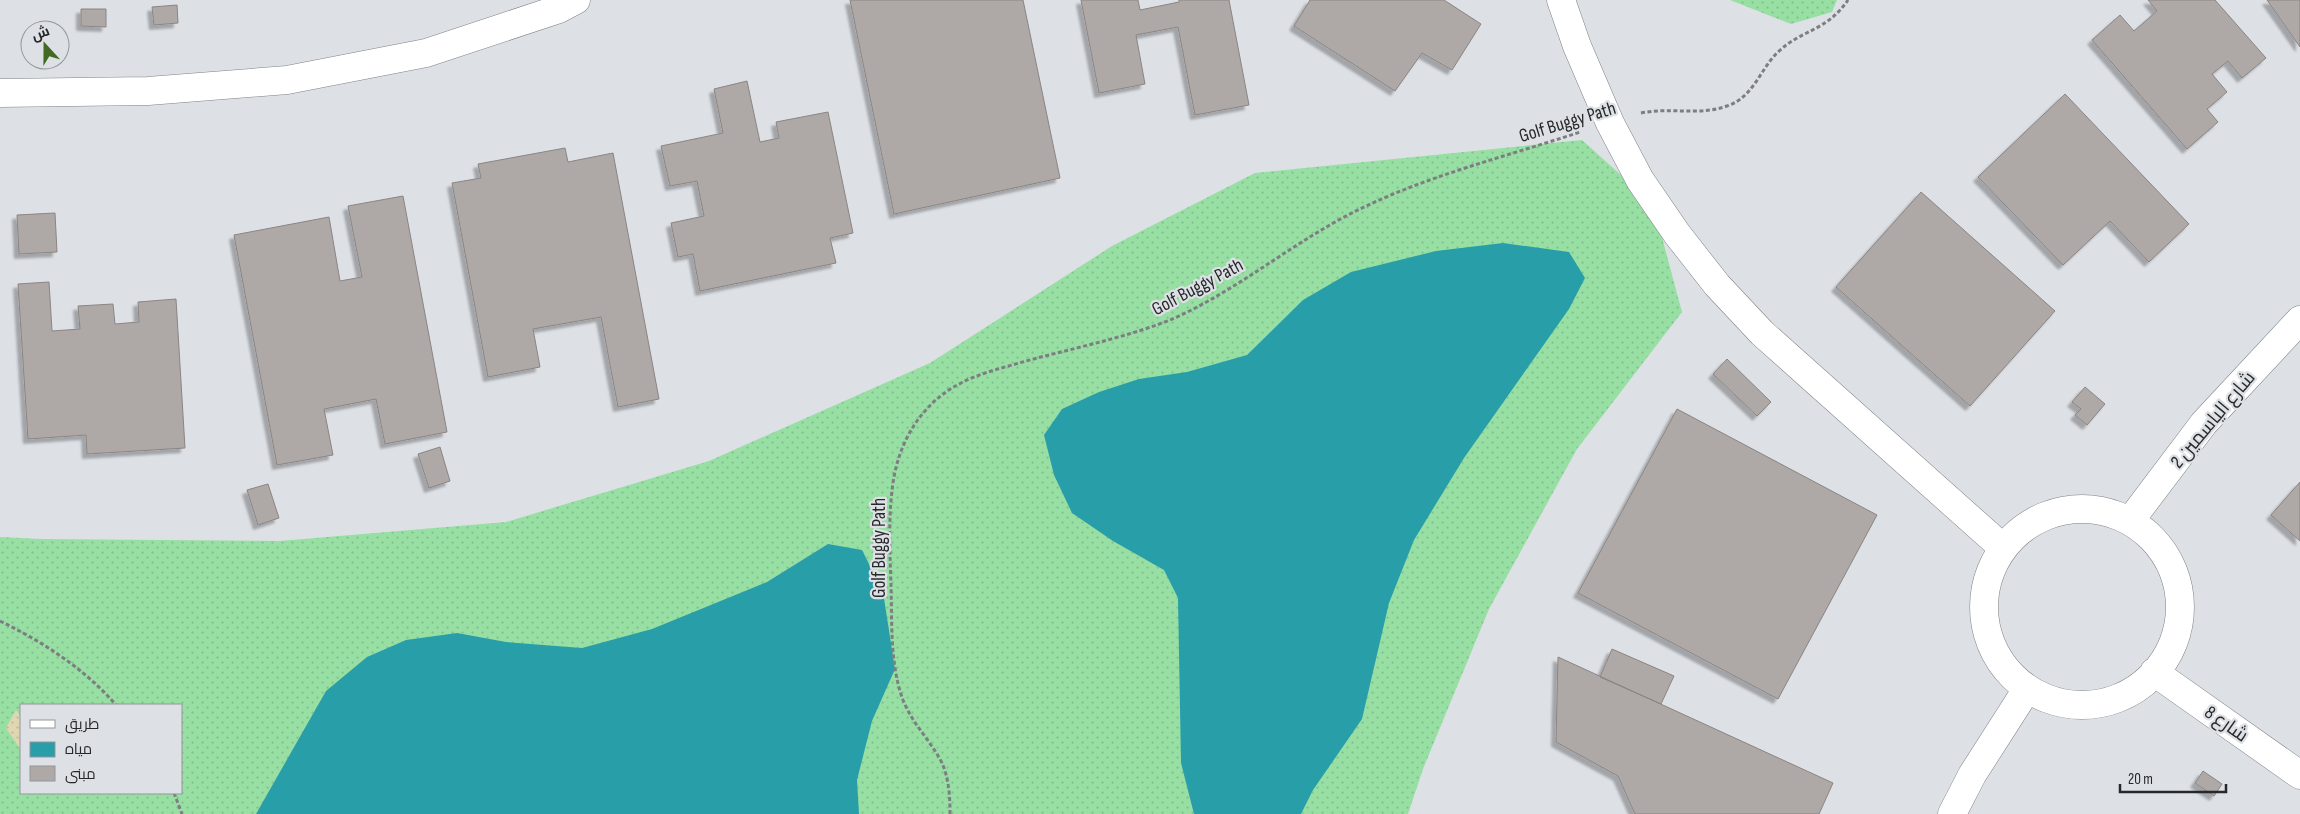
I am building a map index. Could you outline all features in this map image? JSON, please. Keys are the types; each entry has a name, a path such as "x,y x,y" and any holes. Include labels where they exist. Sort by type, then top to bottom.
{"street":[{"path":"0,93 148,90 287,80 426,53 559,9 576,0"},
{"path":"1561,0 1577,46 1610,123 1640,180 1677,234 1717,286 1762,333 2004,548"},
{"name":"شارع الياسمين 2","path":"2130,522 2204,423 2300,320"},
{"path":"2076,509 2104,511 2130,522 2150,536 2166,556 2176,579 2180,604 2178,629 2169,652 2154,672 2133,691 2108,702 2080,706 2052,701 2027,689 2007,671 1992,649 1985,624 1984,597 1990,571 2004,548 2024,528 2048,515 2076,509"},
{"name":"شارع 8","path":"2154,672 2300,774"},
{"path":"1952,814 1972,775 2027,689"}],"path":[{"name":"Golf Buggy Path","path":"950,814 949,787 942,764 912,722 902,697 896,671 892,618 890,551 892,486 897,460 904,442 928,407 946,392 977,376 1127,334 1170,319 1219,295 1330,225 1384,198 1470,166 1649,111 1670,109 1709,111 1729,106 1746,96 1778,52 1792,41 1826,24 1840,12 1848,0"},
{"path":"0,621 27,634 69,662 115,704"},
{"path":"174,794 182,814"}],"green space":[{"path":"1730,0 1837,0 1832,12 1791,24"},
{"path":"1582,140 1653,204 1682,312 1577,449 1489,609 1423,769 1408,814 0,814 0,537 280,541 506,522 709,461 930,363 1112,246 1255,173"}],"sand":[{"path":"16,710 20,716 20,749 6,728"}],"water":[{"path":"1503,243 1569,252 1585,278 1569,309 1464,458 1414,540 1389,603 1362,719 1313,790 1301,814 1194,814 1181,763 1178,598 1164,570 1113,541 1072,513 1054,475 1044,435 1062,409 1099,392 1139,379 1187,372 1247,355 1303,300 1351,272 1436,251"},
{"path":"828,544 862,550 883,592 895,669 872,721 857,780 859,814 256,814 326,691 367,657 406,640 457,633 506,642 582,648 652,629 767,582"}],"building":[{"path":"850,0 1023,0 1060,178 894,214"},
{"path":"1081,0 1138,0 1140,10 1179,2 1179,0 1229,0 1249,105 1195,115 1178,27 1136,35 1145,84 1099,93"},
{"path":"1310,0 1444,0 1481,24 1452,70 1422,53 1395,91 1294,26"},
{"path":"2148,0 2215,0 2266,58 2242,78 2228,61 2212,74 2227,92 2207,109 2218,122 2187,149 2092,40 2120,15 2134,31 2157,11"},
{"path":"2267,0 2300,0 2300,47"},
{"path":"177,5 178,23 154,25 152,7"},
{"path":"81,9 106,9 106,27 81,26"},
{"path":"747,81 760,142 779,138 776,122 828,112 853,233 830,238 836,263 700,291 693,254 678,257 671,223 704,216 697,181 670,186 661,146 723,133 714,89"},
{"path":"2065,94 2189,224 2149,262 2110,221 2063,265 1978,177"},
{"path":"565,148 568,162 613,153 659,399 618,407 601,317 533,329 540,367 488,377 452,183 481,178 478,164"},
{"path":"1921,192 2055,311 1970,406 1836,287"},
{"path":"403,196 447,432 385,444 376,399 324,409 333,455 277,465 234,235 329,217 340,281 362,277 348,206"},
{"path":"55,213 57,252 19,254 17,215"},
{"path":"49,282 52,331 80,329 78,306 113,304 115,324 139,322 138,302 176,299 185,448 87,454 86,435 28,439 18,284"},
{"path":"1727,359 1771,402 1757,416 1713,374"},
{"path":"2085,387 2105,404 2087,425 2075,415 2081,409 2072,402"},
{"path":"1677,409 1877,515 1778,699 1578,593"},
{"path":"440,447 450,481 429,488 418,454"},
{"path":"2300,482 2300,541 2271,515"},
{"path":"268,484 279,518 258,525 247,490"},
{"path":"1612,649 1674,676 1661,704 1600,677"},
{"path":"1558,657 1833,783 1819,814 1635,814 1618,776 1556,742"},
{"path":"2203,771 2222,784 2214,796 2195,783"}]}
